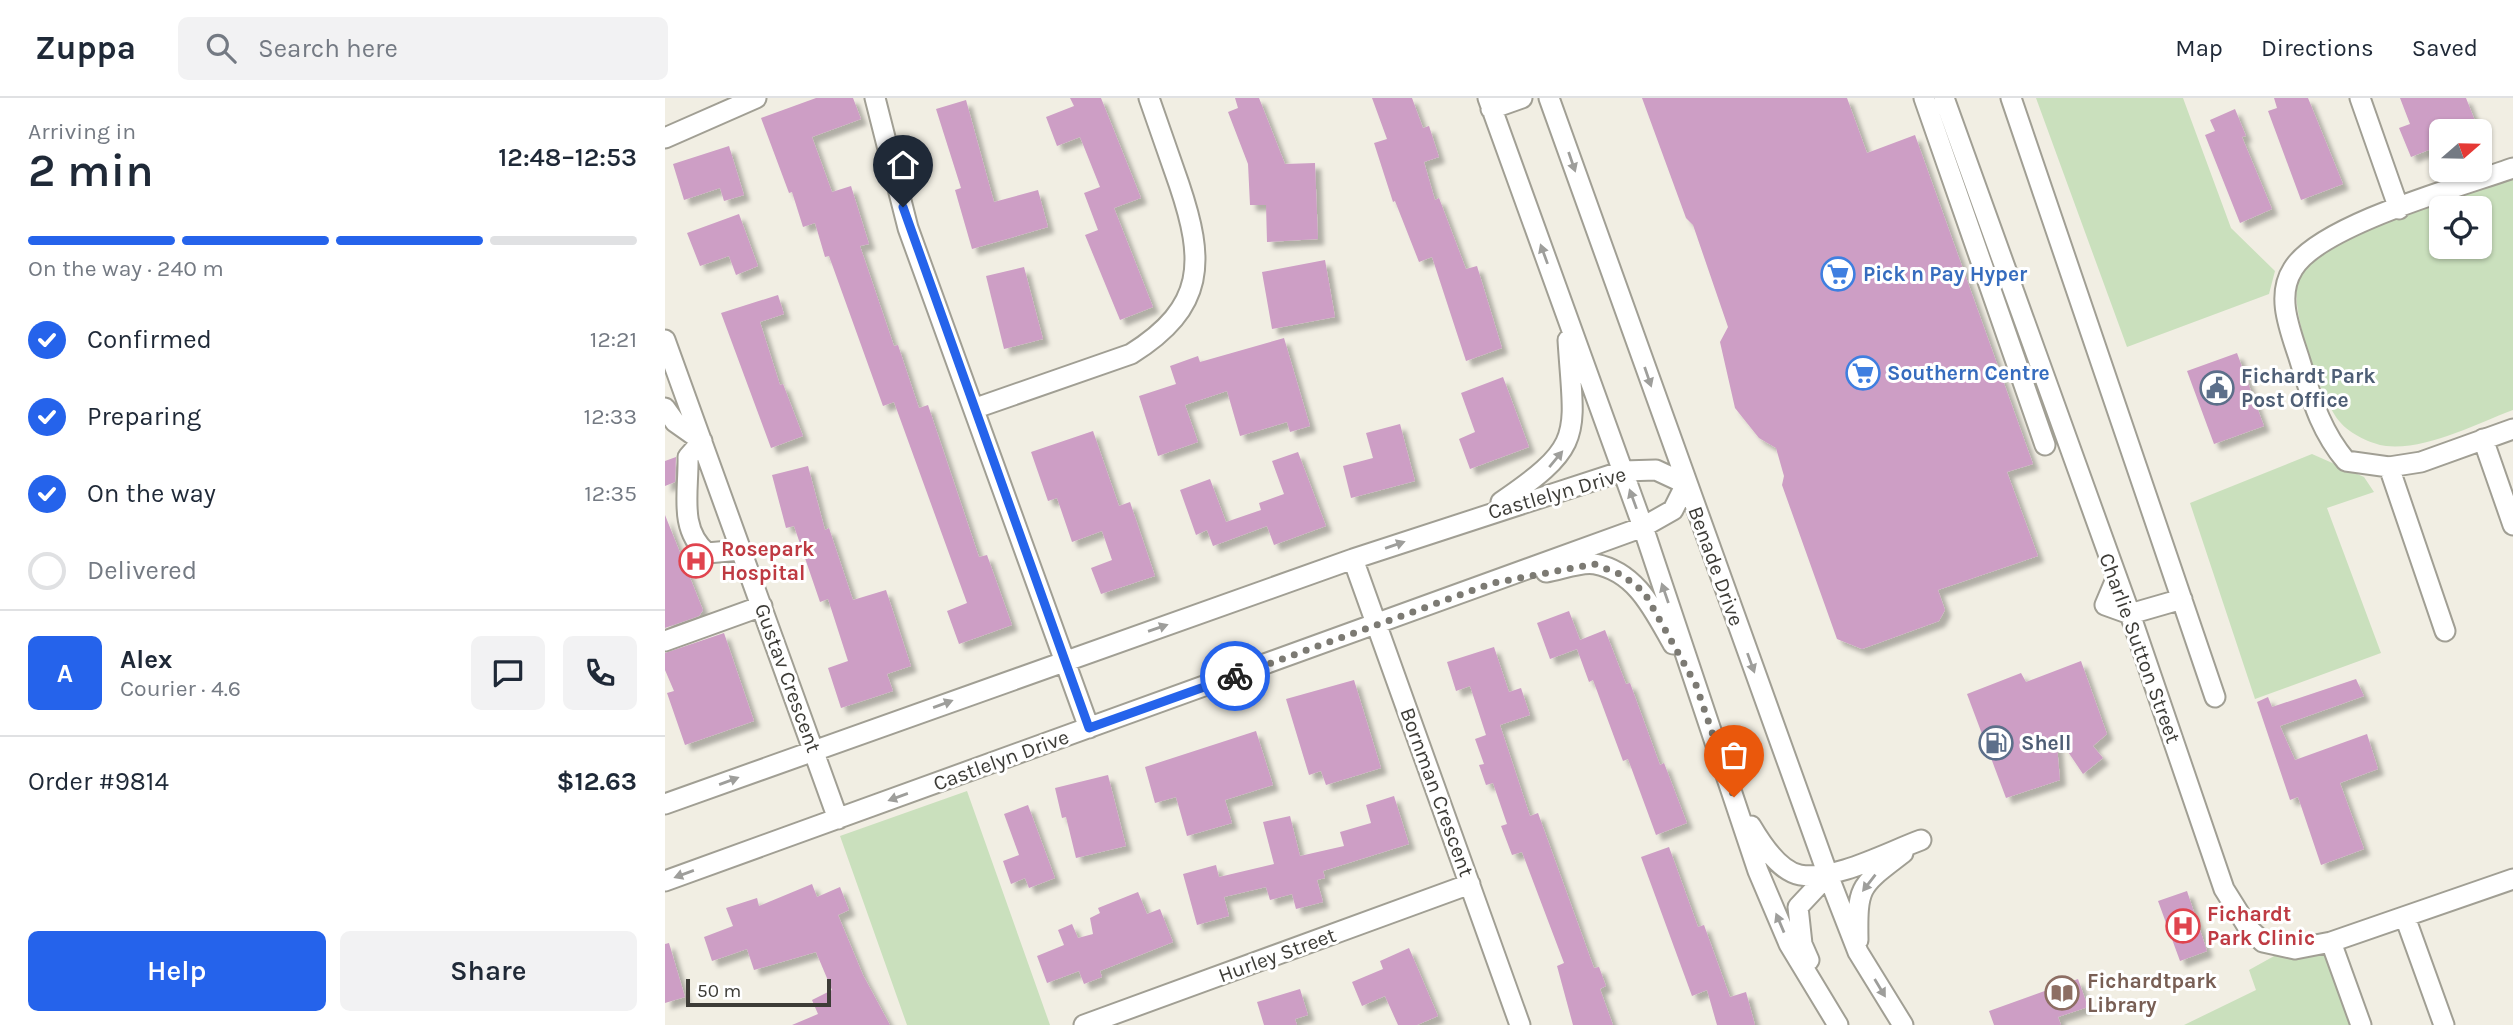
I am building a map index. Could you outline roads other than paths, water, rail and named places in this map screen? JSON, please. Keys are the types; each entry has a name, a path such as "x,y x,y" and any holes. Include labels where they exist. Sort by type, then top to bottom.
{"street":[{"path":"665,138 757,98"},
{"path":"875,98 908,228 976,408 1063,662 1089,728"},
{"path":"976,408 1131,354 1151,341 1183,306 1195,278 1196,247 1192,225 1149,98"},
{"path":"1522,98 1490,104 1643,527 1758,870 1789,944 1838,1025"},
{"name":"Benade Drive","path":"1549,98 1828,875 1858,952 1903,1025"},
{"path":"1924,98 2045,445"},
{"name":"Charlie Sutton Street","path":"1944,98 2130,614 2224,889 2238,912 2263,942 2276,947 2295,949 2330,942 2405,918 2513,879"},
{"path":"2011,98 2215,697"},
{"path":"2360,98 2399,209"},
{"path":"2513,169 2399,209 2348,229 2318,245 2292,269 2284,312 2319,418 2333,446 2346,461 2389,467 2421,462 2513,429"},
{"path":"1483,515 1549,468 1566,447 1572,428 1567,318"},
{"name":"Gustav Crescent","path":"665,340 838,819"},
{"path":"665,408 675,422 702,441 688,457 686,518 692,535 708,553 741,550"},
{"path":"2483,439 2513,525"},
{"path":"2389,467 2445,631"},
{"name":"Castlelyn Drive","path":"665,804 1353,559 1623,471 1656,470 1686,484 1673,510 1643,527 665,881"},
{"name":"Bornman Crescent","path":"1353,559 1520,1025"},
{"path":"1493,583 1594,564 1622,575 1644,592 1696,685"},
{"path":"2130,614 2182,599"},
{"path":"665,640 762,606"},
{"path":"1717,748 1746,818 1768,852 1798,874 1828,875 1921,840 1871,878 1857,900 1858,952"},
{"path":"1828,875 1798,907 1801,944 1838,1025"},
{"name":"Hurley Street","path":"1084,1025 1470,884"},
{"path":"2405,918 2444,1025"},
{"path":"2330,942 2361,1025"}],"place":[{"name":"Pick n Pay Hyper","path":"1838,274"},
{"name":"Southern Centre","path":"1863,373"},
{"name":"Fichardt Park Post Office","path":"2217,388"},
{"name":"Rosepark Hospital","path":"696,561"},
{"name":"Shell","path":"1996,743"},
{"name":"Fichardt Park Clinic","path":"2183,926"},
{"name":"Fichardtpark Library","path":"2062,993"}]}
